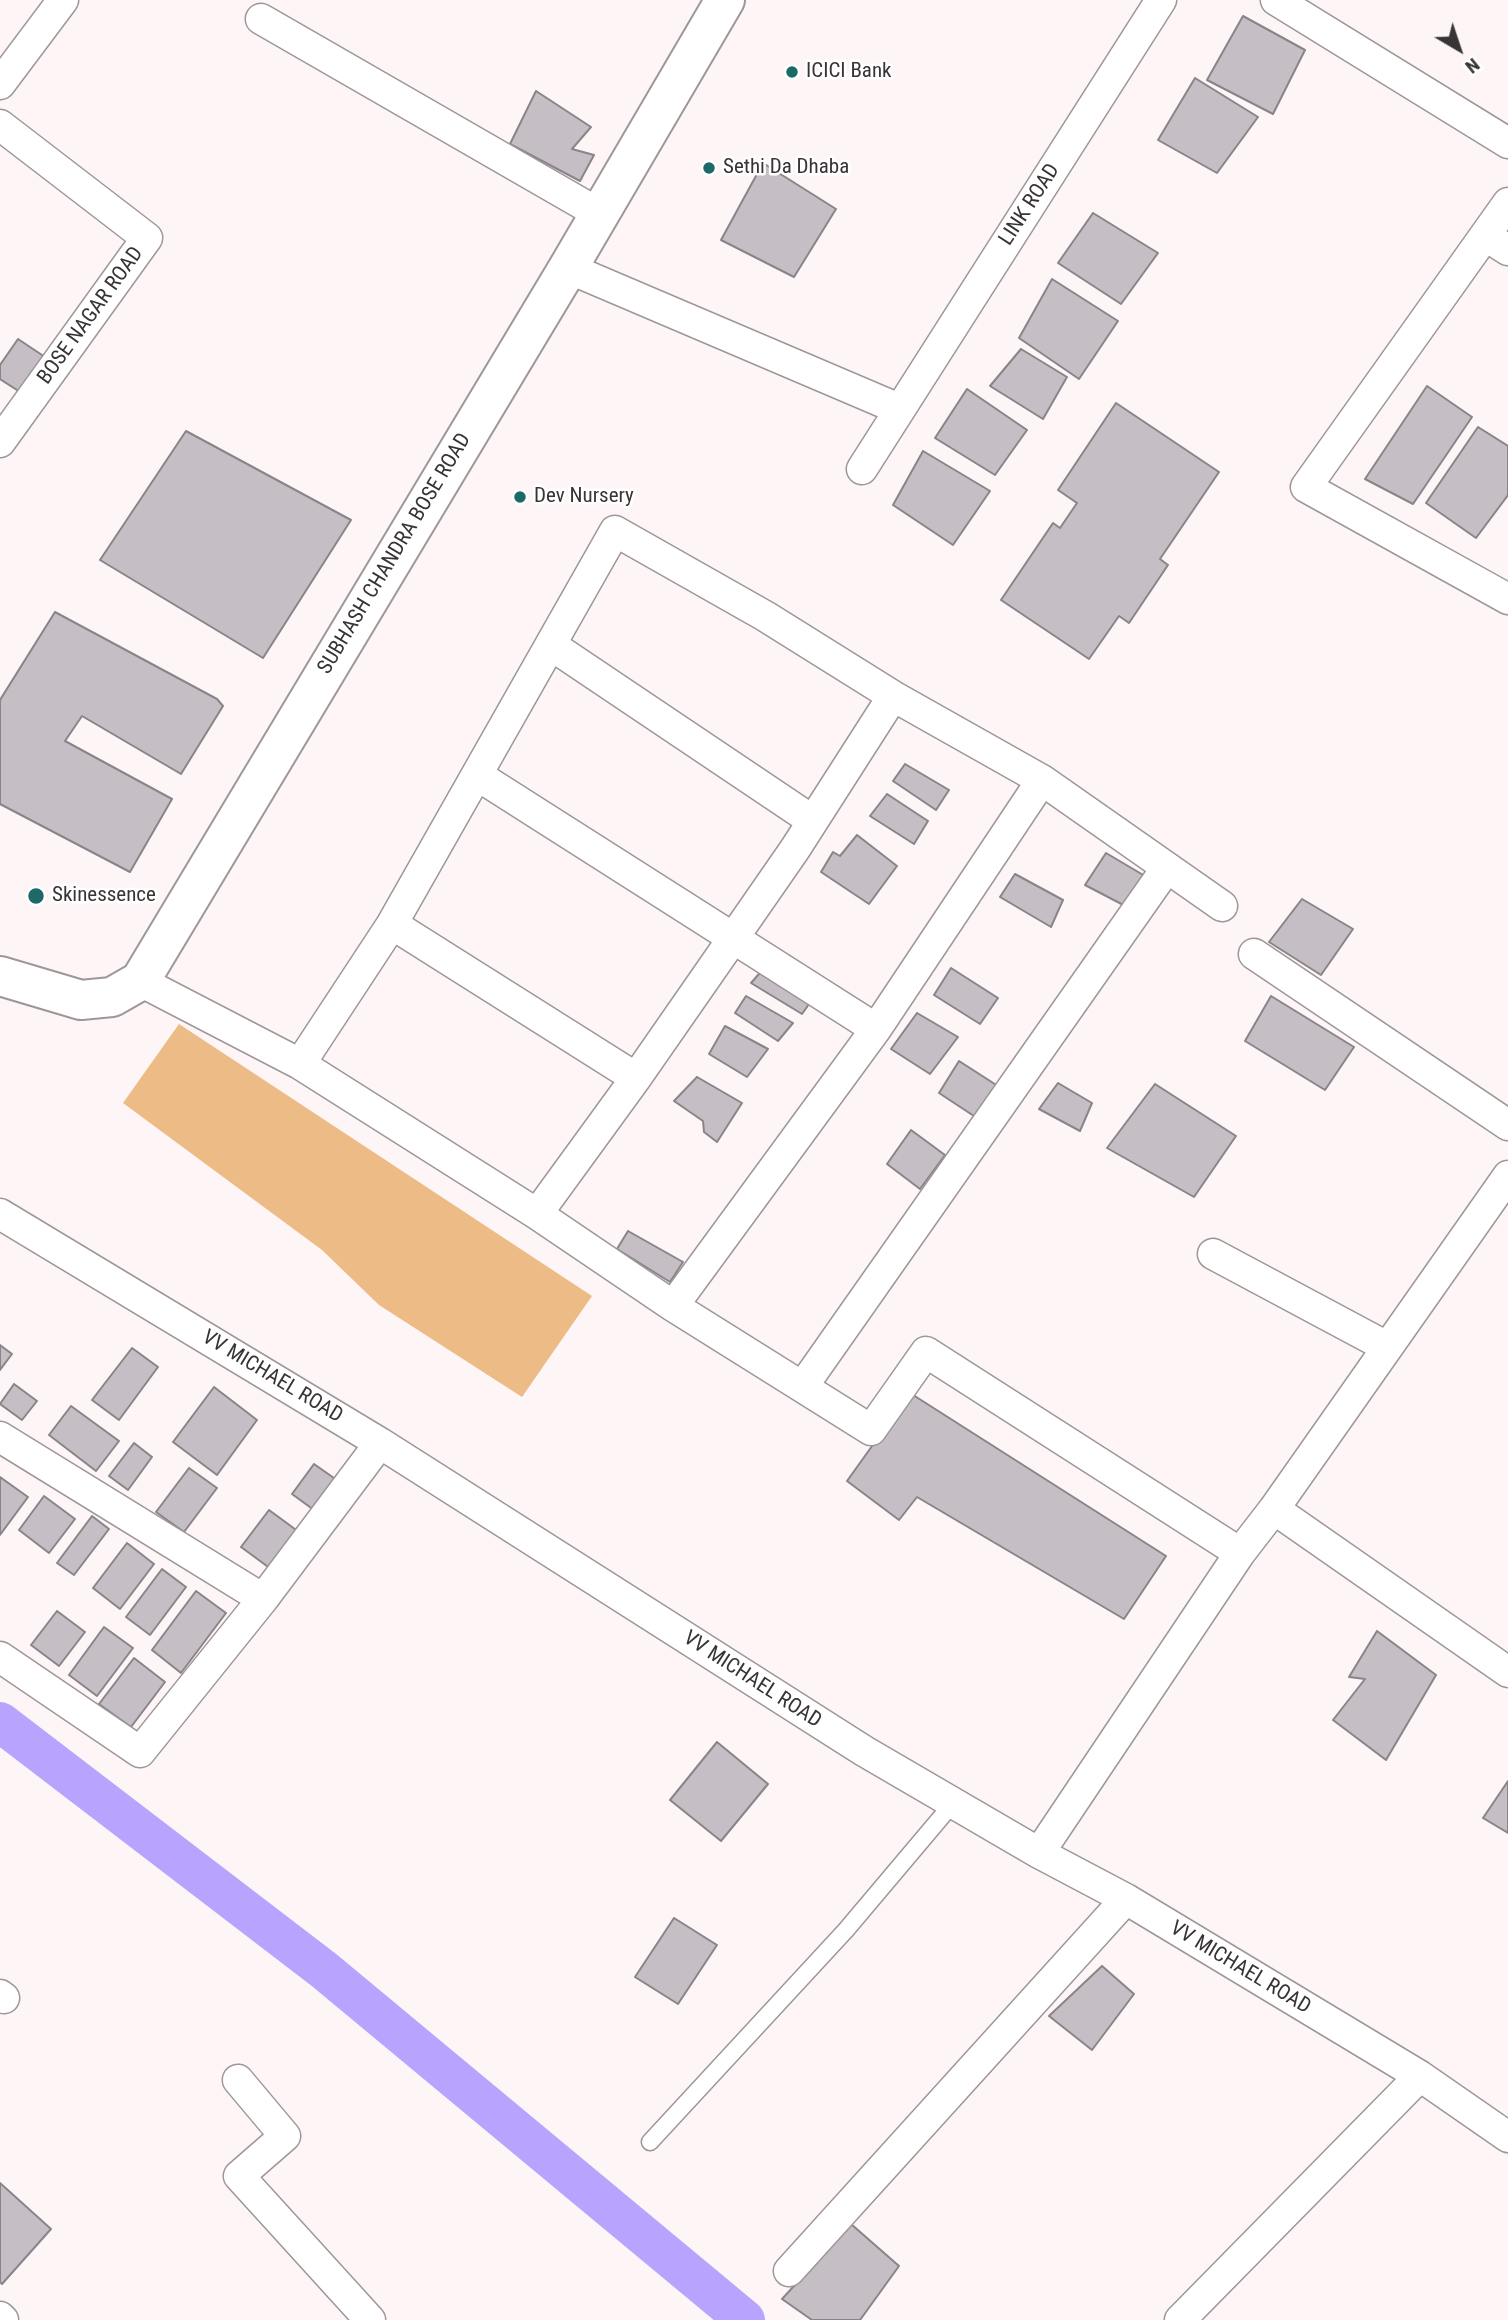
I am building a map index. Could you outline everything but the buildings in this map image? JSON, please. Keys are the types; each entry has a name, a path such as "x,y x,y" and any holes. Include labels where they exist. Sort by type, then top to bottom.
{"main road":[{"name":"SUBHASH CHANDRA BOSE ROAD","path":"140,981 568,268 725,0"},
{"path":"0,976 81,1000 112,997 140,981"}],"street":[{"path":"0,84 62,0"},
{"name":"LINK ROAD","path":"862,468 1161,0"},
{"path":"1276,0 1508,143"},
{"path":"261,19 598,213"},
{"name":"BOSE NAGAR ROAD","path":"0,125 147,238 0,442"},
{"path":"1508,203 1497,243 1306,487 1508,599"},
{"path":"568,268 899,409"},
{"path":"300,1064 392,924 615,531 765,616 893,696 1042,780 1222,906"},
{"path":"551,645 813,821"},
{"path":"537,1214 734,937 893,696"},
{"path":"477,775 876,1029"},
{"path":"673,1306 876,1029 1042,780"},
{"path":"803,1386 1166,869"},
{"path":"392,924 636,1078"},
{"path":"1254,954 1508,1125"},
{"path":"140,981 300,1064 537,1214 673,1306 871,1430 926,1353 1240,1553"},
{"path":"1039,1853 1240,1553 1274,1509 1508,1176"},
{"name":"VV MICHAEL ROAD","path":"0,1214 380,1443 864,1751 1039,1853 1126,1899 1420,2076 1508,2137"},
{"path":"1213,1254 1387,1347"},
{"path":"0,1437 263,1599"},
{"path":"0,1657 140,1752 263,1599 380,1443"},
{"path":"1274,1509 1508,1672"},
{"path":"789,2271 1126,1899"},
{"path":"1180,2320 1420,2076"},
{"path":"237,2080 285,2136 239,2176 370,2320"}],"lane":[{"path":"650,2142 846,1930 954,1802"}],"shaded area":[{"path":"179,1024 592,1296 522,1397 379,1305 322,1250 123,1103"}],"waterway":[{"path":"0,1722 324,1970 745,2320"}],"place":[{"name":"ICICI Bank","path":"792,72"},
{"name":"Sethi Da Dhaba","path":"709,168"},
{"name":"Dev Nursery","path":"520,497"},
{"name":"Skinessence","path":"36,896"}]}
